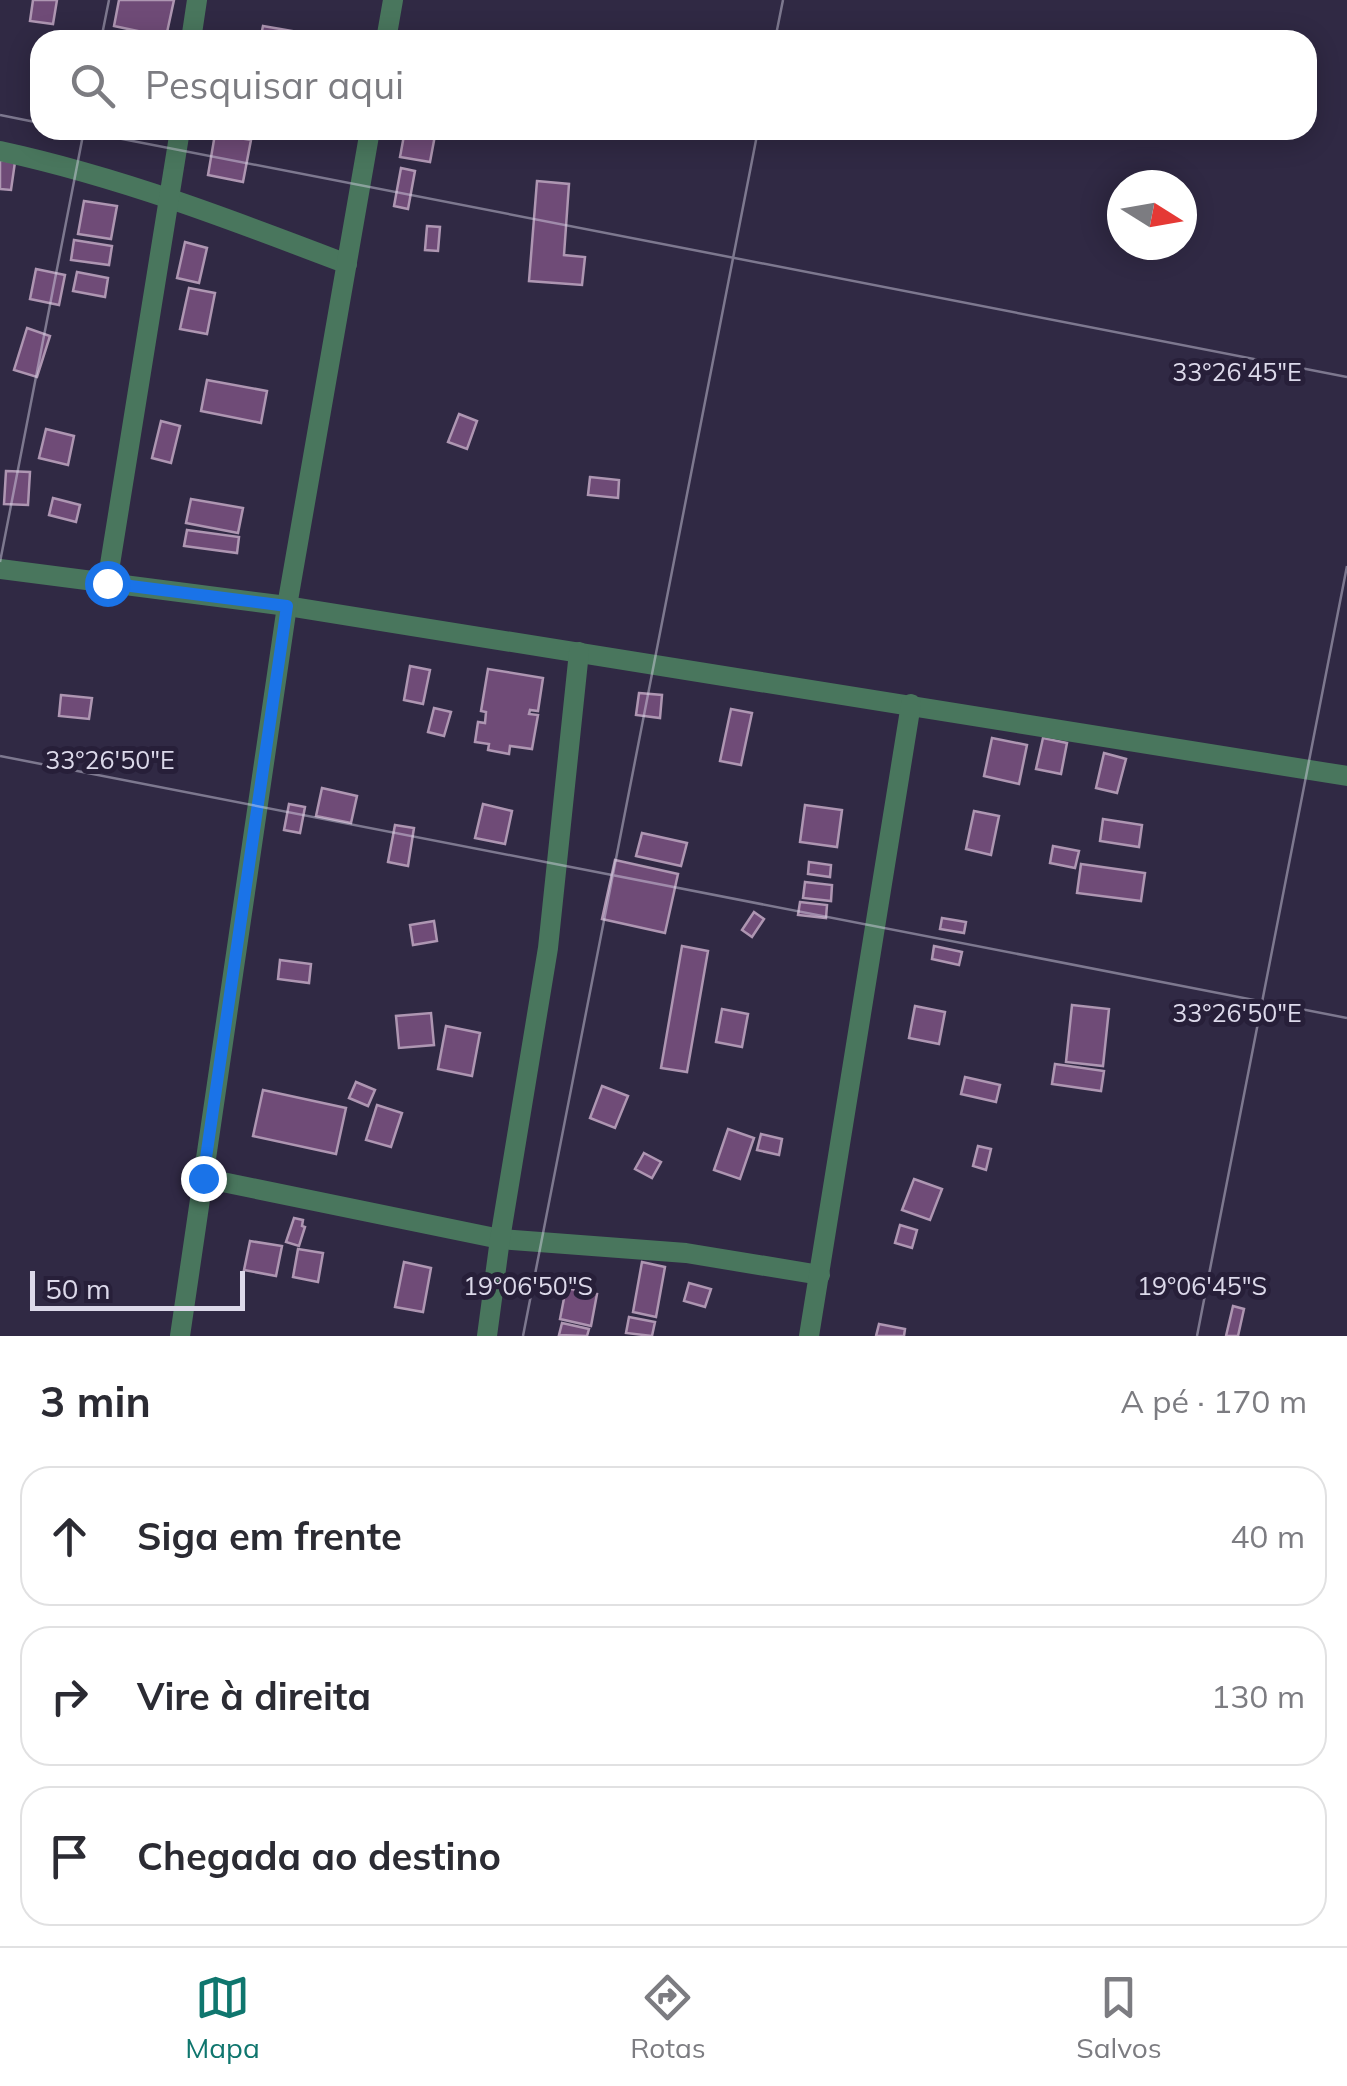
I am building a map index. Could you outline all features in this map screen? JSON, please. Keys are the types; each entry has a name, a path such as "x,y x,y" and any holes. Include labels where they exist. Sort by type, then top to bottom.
{"street":[{"path":"193,30 196,0"},
{"path":"388,30 393,0"},
{"path":"107,583 179,140"},
{"path":"180,1336 287,606 368,140"},
{"path":"0,151 171,197 347,264"},
{"path":"0,568 287,606 1347,776"},
{"path":"487,1336 548,948 579,652"},
{"path":"809,1336 911,704"},
{"path":"203,1178 500,1239 686,1253 820,1275"}],"building":[{"path":"33,0 57,0 53,24 30,21"},
{"path":"119,0 174,0 168,30 114,26"},
{"path":"214,140 251,140 243,182 208,175"},
{"path":"403,140 434,140 430,162 400,157"},
{"path":"0,160 15,162 11,190 0,189"},
{"path":"401,168 415,171 408,209 394,206"},
{"path":"537,181 569,184 564,255 585,257 582,285 529,281"},
{"path":"84,201 117,206 111,239 78,234"},
{"path":"427,226 440,227 438,251 425,250"},
{"path":"74,240 112,246 109,265 71,260"},
{"path":"185,242 207,248 199,283 177,278"},
{"path":"36,269 65,275 59,305 30,299"},
{"path":"77,272 108,278 105,297 73,291"},
{"path":"189,288 215,293 207,334 180,329"},
{"path":"27,328 50,336 37,377 14,370"},
{"path":"207,380 267,391 261,423 201,411"},
{"path":"459,414 477,421 467,449 448,442"},
{"path":"161,421 180,426 171,463 152,458"},
{"path":"46,429 74,436 68,465 39,458"},
{"path":"6,471 30,472 28,505 4,504"},
{"path":"590,477 619,480 618,498 588,495"},
{"path":"53,498 80,505 76,522 49,515"},
{"path":"191,499 243,508 238,533 186,523"},
{"path":"187,530 239,537 237,553 184,546"},
{"path":"410,666 430,670 423,704 404,700"},
{"path":"488,669 543,678 538,711 530,710 529,714 538,715 532,749 510,746 509,754 488,750 489,744 475,742 478,722 485,723 486,712 481,711"},
{"path":"639,693 662,695 660,718 636,715"},
{"path":"61,695 92,698 89,719 59,716"},
{"path":"434,708 451,712 444,736 428,732"},
{"path":"731,709 752,713 741,765 720,761"},
{"path":"992,738 1027,745 1019,784 984,776"},
{"path":"1043,738 1067,743 1061,774 1036,769"},
{"path":"1104,753 1126,759 1117,793 1096,788"},
{"path":"322,788 357,796 351,823 316,816"},
{"path":"289,804 305,807 300,833 284,830"},
{"path":"483,804 512,811 505,844 475,838"},
{"path":"805,805 842,810 837,847 800,842"},
{"path":"974,811 999,816 991,855 966,849"},
{"path":"1103,819 1142,825 1139,847 1100,841"},
{"path":"395,825 414,828 408,866 388,862"},
{"path":"642,833 687,843 681,866 636,856"},
{"path":"1053,846 1079,851 1075,868 1050,863"},
{"path":"615,860 678,874 665,933 602,919"},
{"path":"809,862 831,865 830,877 808,874"},
{"path":"1081,864 1145,873 1141,901 1077,893"},
{"path":"805,882 832,885 831,901 803,898"},
{"path":"800,902 827,905 826,918 798,915"},
{"path":"754,912 764,919 752,937 742,930"},
{"path":"942,918 966,922 964,933 940,929"},
{"path":"434,921 437,941 413,945 410,925"},
{"path":"682,946 708,951 687,1072 661,1068"},
{"path":"934,946 962,952 959,965 932,959"},
{"path":"280,960 311,964 309,983 278,979"},
{"path":"1072,1005 1109,1009 1103,1066 1066,1062"},
{"path":"915,1006 945,1012 939,1044 909,1038"},
{"path":"722,1009 748,1014 742,1047 716,1042"},
{"path":"431,1013 434,1045 399,1048 396,1016"},
{"path":"446,1026 480,1033 472,1076 438,1069"},
{"path":"1055,1064 1104,1071 1101,1091 1052,1084"},
{"path":"965,1077 1000,1085 996,1102 961,1094"},
{"path":"356,1082 375,1090 368,1106 349,1098"},
{"path":"602,1086 628,1096 615,1128 590,1118"},
{"path":"263,1090 346,1108 336,1154 253,1136"},
{"path":"377,1105 402,1113 391,1147 366,1140"},
{"path":"728,1129 754,1138 740,1179 714,1170"},
{"path":"761,1134 782,1139 779,1155 757,1150"},
{"path":"978,1146 991,1149 986,1170 973,1166"},
{"path":"644,1153 661,1162 652,1178 635,1169"},
{"path":"914,1179 942,1189 930,1220 902,1210"},
{"path":"294,1218 303,1220 305,1227 299,1246 286,1242"},
{"path":"900,1225 917,1230 912,1248 895,1243"},
{"path":"250,1241 282,1246 276,1276 244,1270"},
{"path":"298,1249 323,1253 318,1282 293,1277"},
{"path":"404,1262 431,1268 423,1312 395,1307"},
{"path":"642,1262 665,1267 656,1317 633,1312"},
{"path":"689,1283 711,1289 705,1307 684,1301"},
{"path":"566,1288 597,1294 591,1326 560,1319"},
{"path":"1233,1306 1244,1309 1238,1336 1226,1336"},
{"path":"629,1317 655,1322 652,1336 626,1333"},
{"path":"562,1323 589,1329 587,1336 559,1335"},
{"path":"879,1324 905,1329 904,1336 876,1336"}],"route":[{"path":"107,583 287,606 203,1178"}]}
